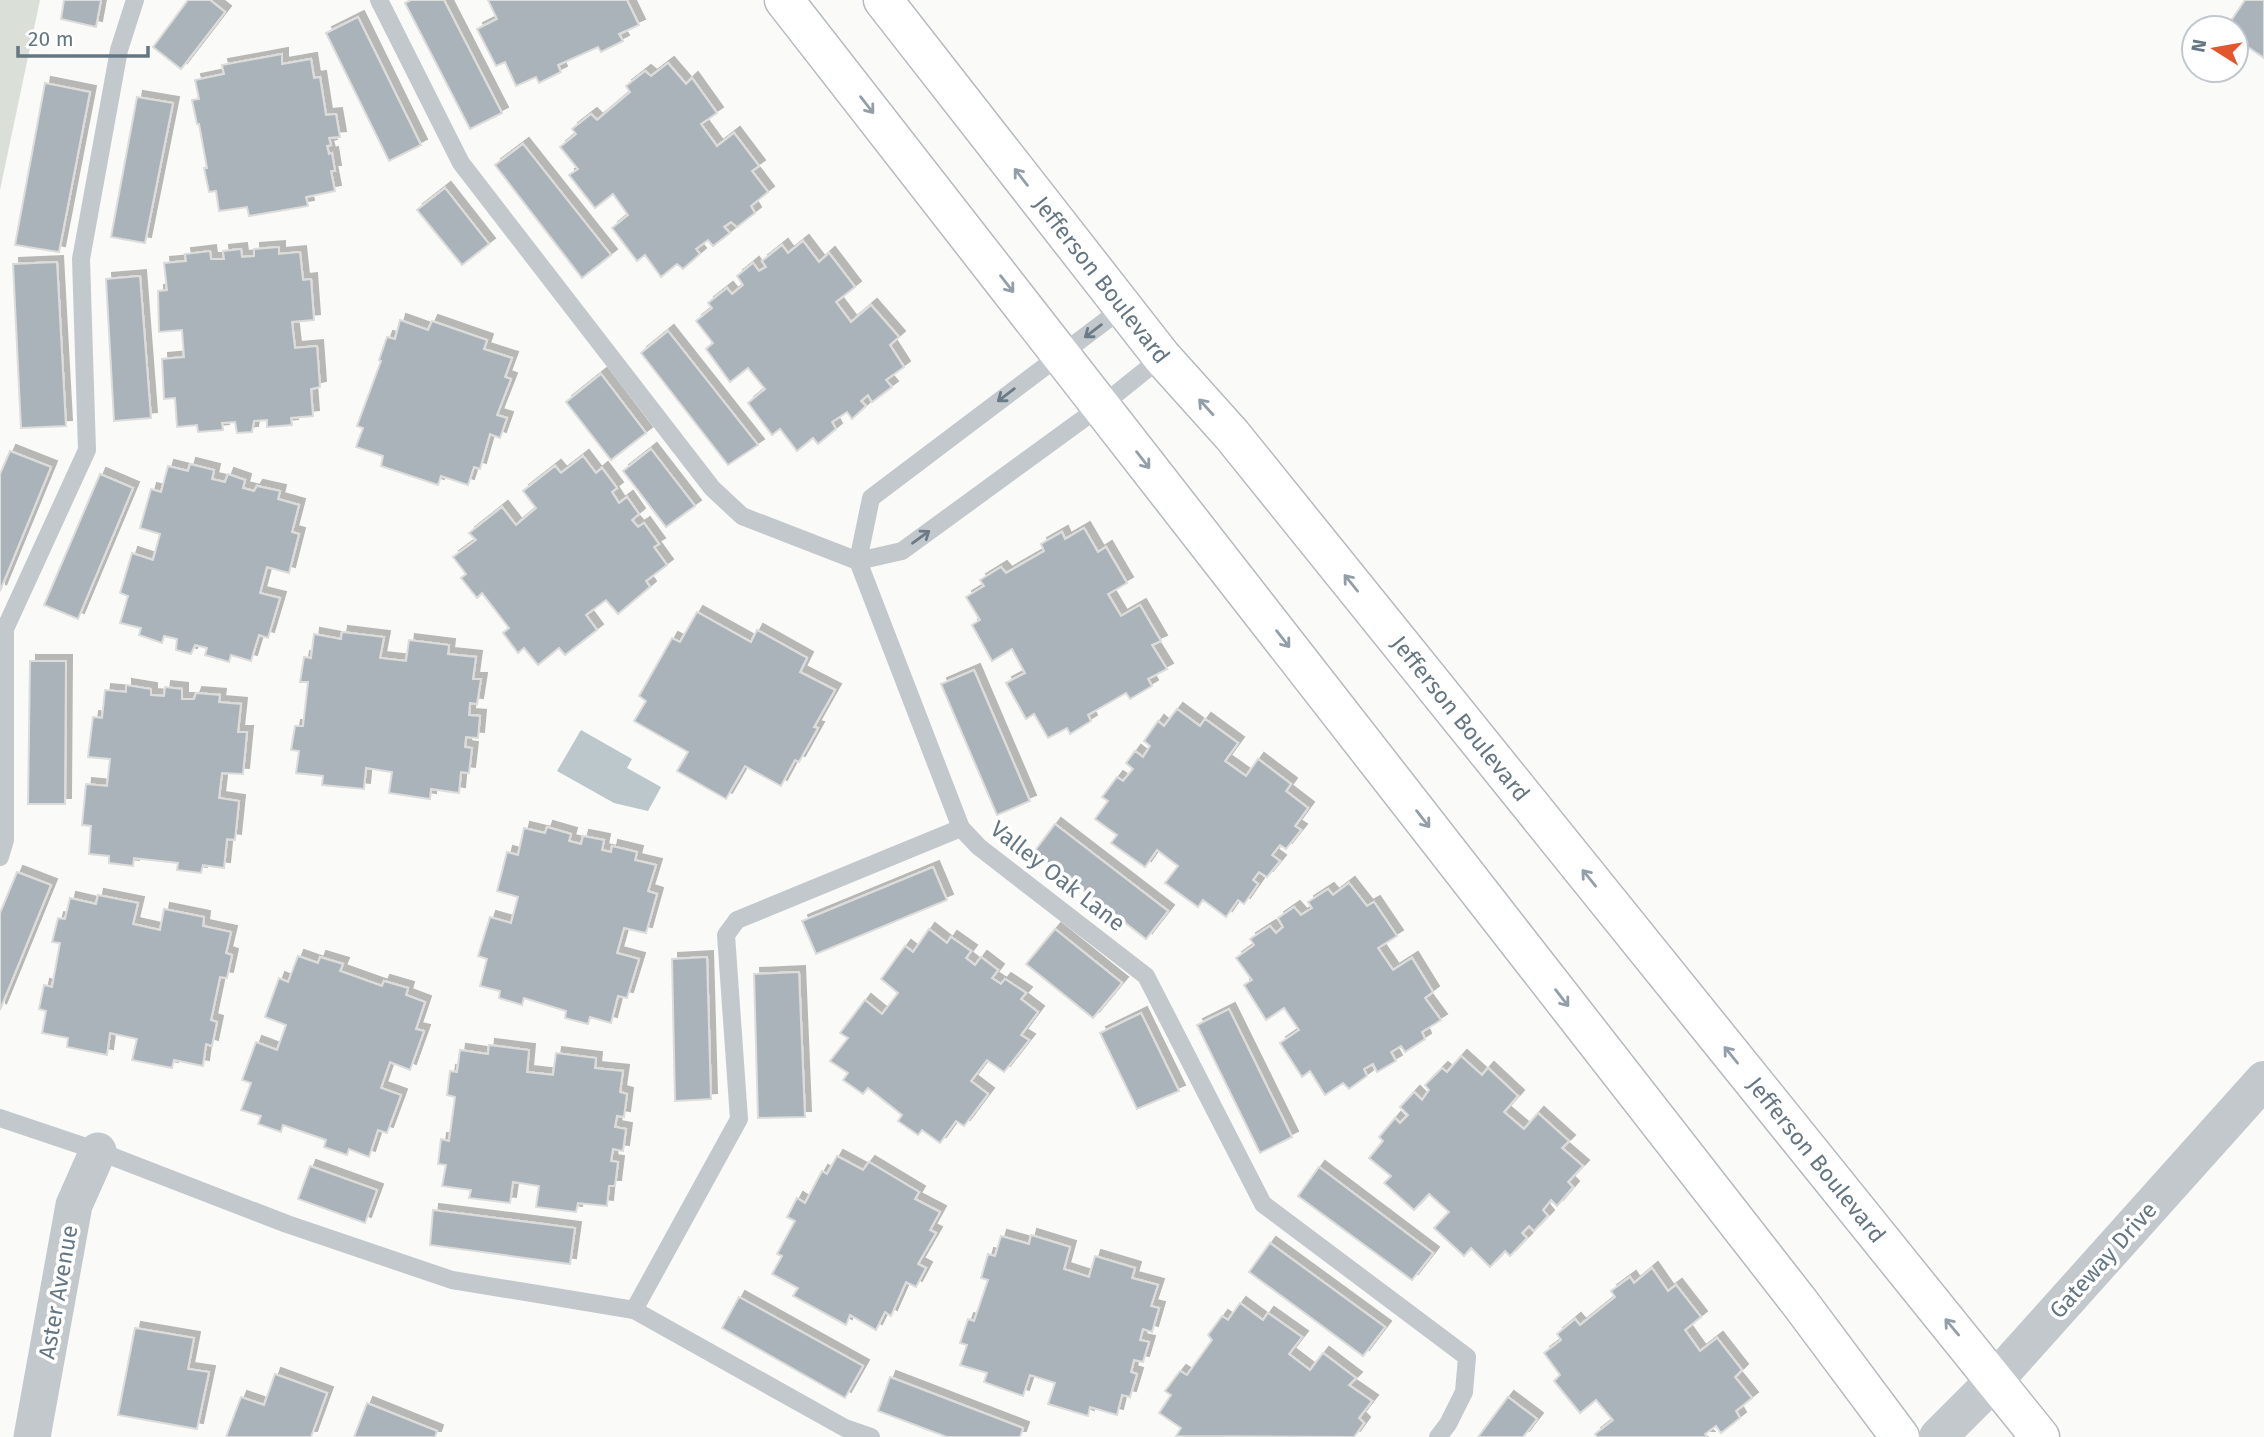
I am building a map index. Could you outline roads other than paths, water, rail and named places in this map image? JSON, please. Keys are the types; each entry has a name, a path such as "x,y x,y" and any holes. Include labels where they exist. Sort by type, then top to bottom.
{"main road":[{"path":"784,0 1791,1292 1900,1437"},
{"name":"Jefferson Boulevard","path":"883,0 1162,357 1240,446 2040,1437"}],"street":[{"name":"Gateway Drive","path":"1938,1437 1995,1380 2264,1080"},
{"name":"Aster Avenue","path":"32,1437 74,1205 98,1151"}],"lane":[{"path":"0,857 5,839 5,629 87,450 81,259 119,50 135,0"},
{"path":"379,0 461,163 712,488 742,516 858,561 902,551 1101,406 1162,357"},
{"path":"961,828 858,561 871,498 1124,307"},
{"name":"Valley Oak Lane","path":"634,1310 739,1119 726,935 737,920 961,828 979,846 1146,976 1263,1204 1467,1357 1464,1392 1448,1424 1438,1437"},
{"path":"0,1118 98,1151 287,1224 452,1280 634,1310 845,1428 870,1437"}]}
